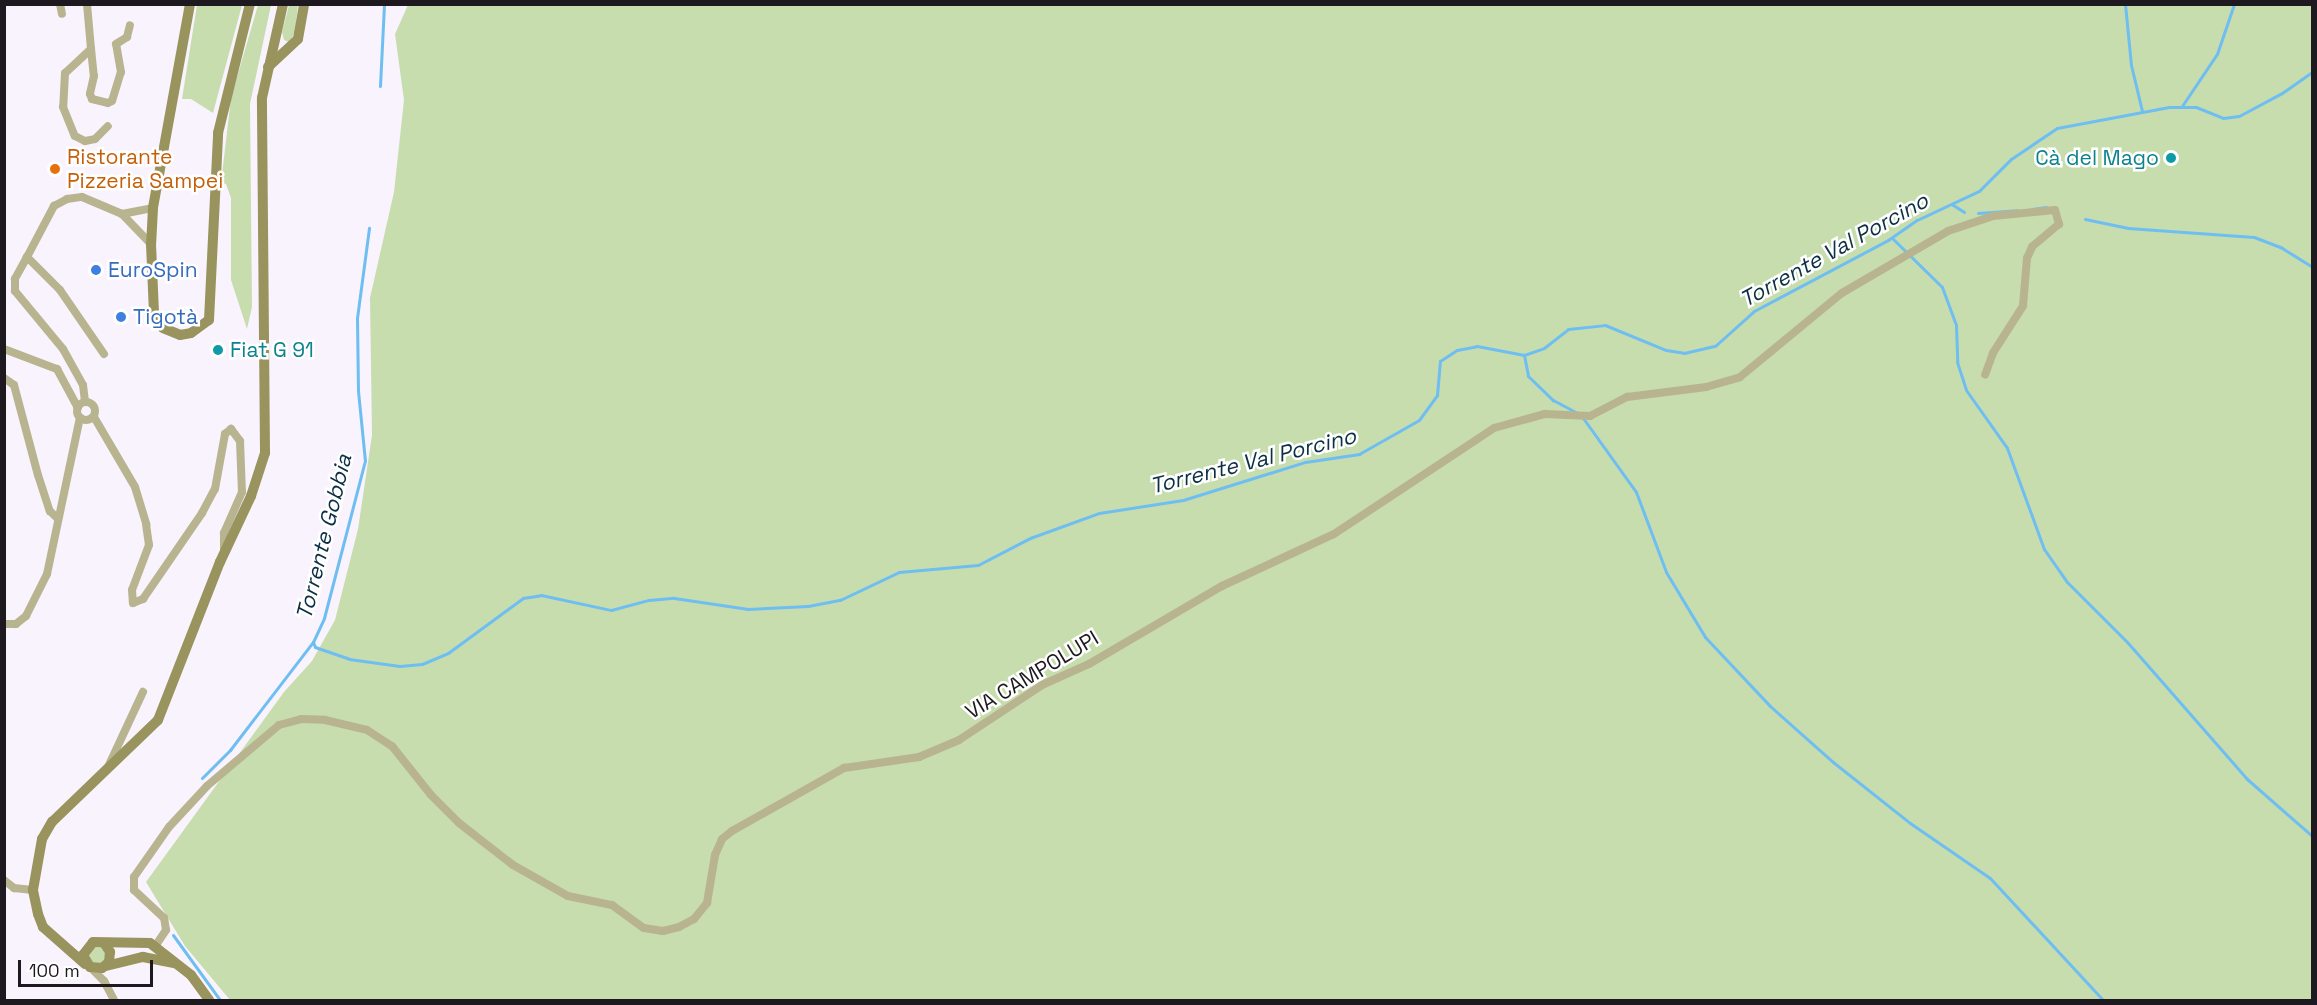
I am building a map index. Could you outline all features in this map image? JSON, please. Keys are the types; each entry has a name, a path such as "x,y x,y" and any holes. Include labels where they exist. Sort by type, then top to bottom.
{"main road":[{"path":"190,4 153,208 151,244 153,302 158,321 170,333 191,333 200,329 209,320 218,133 250,4"},
{"path":"156,945 132,958 106,966 87,965 71,948 43,927 33,890 42,839 52,822 151,728 165,709 224,552 251,496 265,453 261,141 267,68 282,4"},
{"path":"267,68 290,50 300,35 304,4"},
{"path":"273,45 281,50 290,50"},
{"path":"71,948 89,943 137,941 156,945 191,975 209,1000"},
{"path":"87,965 83,950 89,943"},
{"path":"104,944 110,952 106,966"},
{"path":"132,958 175,963"}],"street":[{"path":"60,4 62,14"},
{"path":"87,4 94,76 90,94 92,99 108,103 112,101 121,72 116,44 127,37 130,26"},
{"path":"91,49 65,73 63,107 75,136 85,141 94,139 108,126"},
{"path":"85,402 83,385 63,349 15,291 15,279 46,217 54,206 67,199 82,197 100,202 122,214 151,244"},
{"path":"122,214 153,208"},
{"name":"VIA CAMPOLUPI","path":"156,945 166,930 164,918 134,890 134,877 169,827 207,786 279,725 301,719 326,720 367,730 392,746 431,795 459,823 513,865 568,896 612,905 644,927 663,931 679,927 694,920 707,903 715,855 722,839 821,779 844,768 919,757 948,746 1033,691 1089,664 1203,596 1334,534 1494,428 1545,414 1590,416 1627,398 1706,387 1740,377 1758,366 1842,293 1965,225 1993,216 2055,210 2059,216 2059,224 2032,247 2027,258 2023,306 1993,353 1985,375"},
{"path":"27,256 60,290 105,354"},
{"path":"4,349 57,369 78,408 80,417 46,574 26,616 16,624 4,624"},
{"path":"4,378 14,385 50,511 58,519"},
{"path":"85,402 93,405 94,417 141,502 149,545 130,597 137,603 178,552 211,498 223,457 225,434 231,429 240,441 242,492 224,533 224,552"},
{"path":"78,408 85,402"},
{"path":"80,417 85,420 94,417"},
{"path":"107,769 143,692"},
{"path":"4,880 14,888 33,890"},
{"path":"87,965 104,981 114,1000"},
{"path":"104,981 106,966"}],"green space":[{"path":"197,5 242,5 213,113 191,99 182,99"},
{"path":"258,5 271,5 250,104 252,307 247,329 231,280 231,198 226,184 221,183 231,98"},
{"path":"289,5 298,5 295,33 289,42 284,40 282,32"},
{"path":"408,5 2312,5 2312,1000 230,1000 185,946 146,882 284,692 312,661 335,620 358,529 372,435 370,298 394,192 404,100 395,34"},
{"path":"92,947 101,947 106,955 102,964 92,964 88,952"}],"waterway":[{"name":"Torrente Gobbia","path":"380,86 384,4"},
{"path":"2125,4 2131,65 2142,111"},
{"path":"2182,106 2217,54 2234,4"},
{"name":"Torrente Val Porcino","path":"313,642 315,647 349,659 400,666 422,664 448,653 523,598 541,595 611,610 649,600 674,598 748,609 808,606 840,600 899,572 978,565 1030,538 1099,513 1183,500 1305,462 1359,454 1419,420 1437,395 1440,361 1457,350 1477,346 1524,355 1544,348 1568,329 1605,325 1666,350 1684,353 1715,346 1754,311 1888,240 1917,220 1979,191 2011,159 2057,128 2169,107 2196,107 2223,118 2239,116 2282,93 2312,72"},
{"path":"1953,205 1964,212"},
{"path":"2032,209 2046,207"},
{"path":"1978,213 2017,210"},
{"path":"2085,219 2128,228 2254,237 2282,248 2312,267"},
{"name":"Torrente Gobbia","path":"202,778 230,750 313,642 324,618 365,461 358,391 357,318 369,228"},
{"path":"1892,238 1942,287 1956,325 1957,362 1966,390 2007,448 2044,549 2067,582 2128,643 2247,779 2312,836"},
{"path":"1524,355 1528,376 1553,400 1576,412"},
{"path":"1583,418 1636,492 1666,572 1705,637 1770,706 1833,762 1910,823 1990,878 2103,1000"},
{"name":"Torrente Gobbia","path":"173,935 220,1000"}],"place":[{"name":"Cà del Mago","path":"2171,158"},
{"name":"Ristorante Pizzeria Sampei","path":"55,169"},
{"name":"EuroSpin","path":"96,270"},
{"name":"Tigotà","path":"121,317"},
{"name":"Fiat G 91","path":"218,350"}]}
